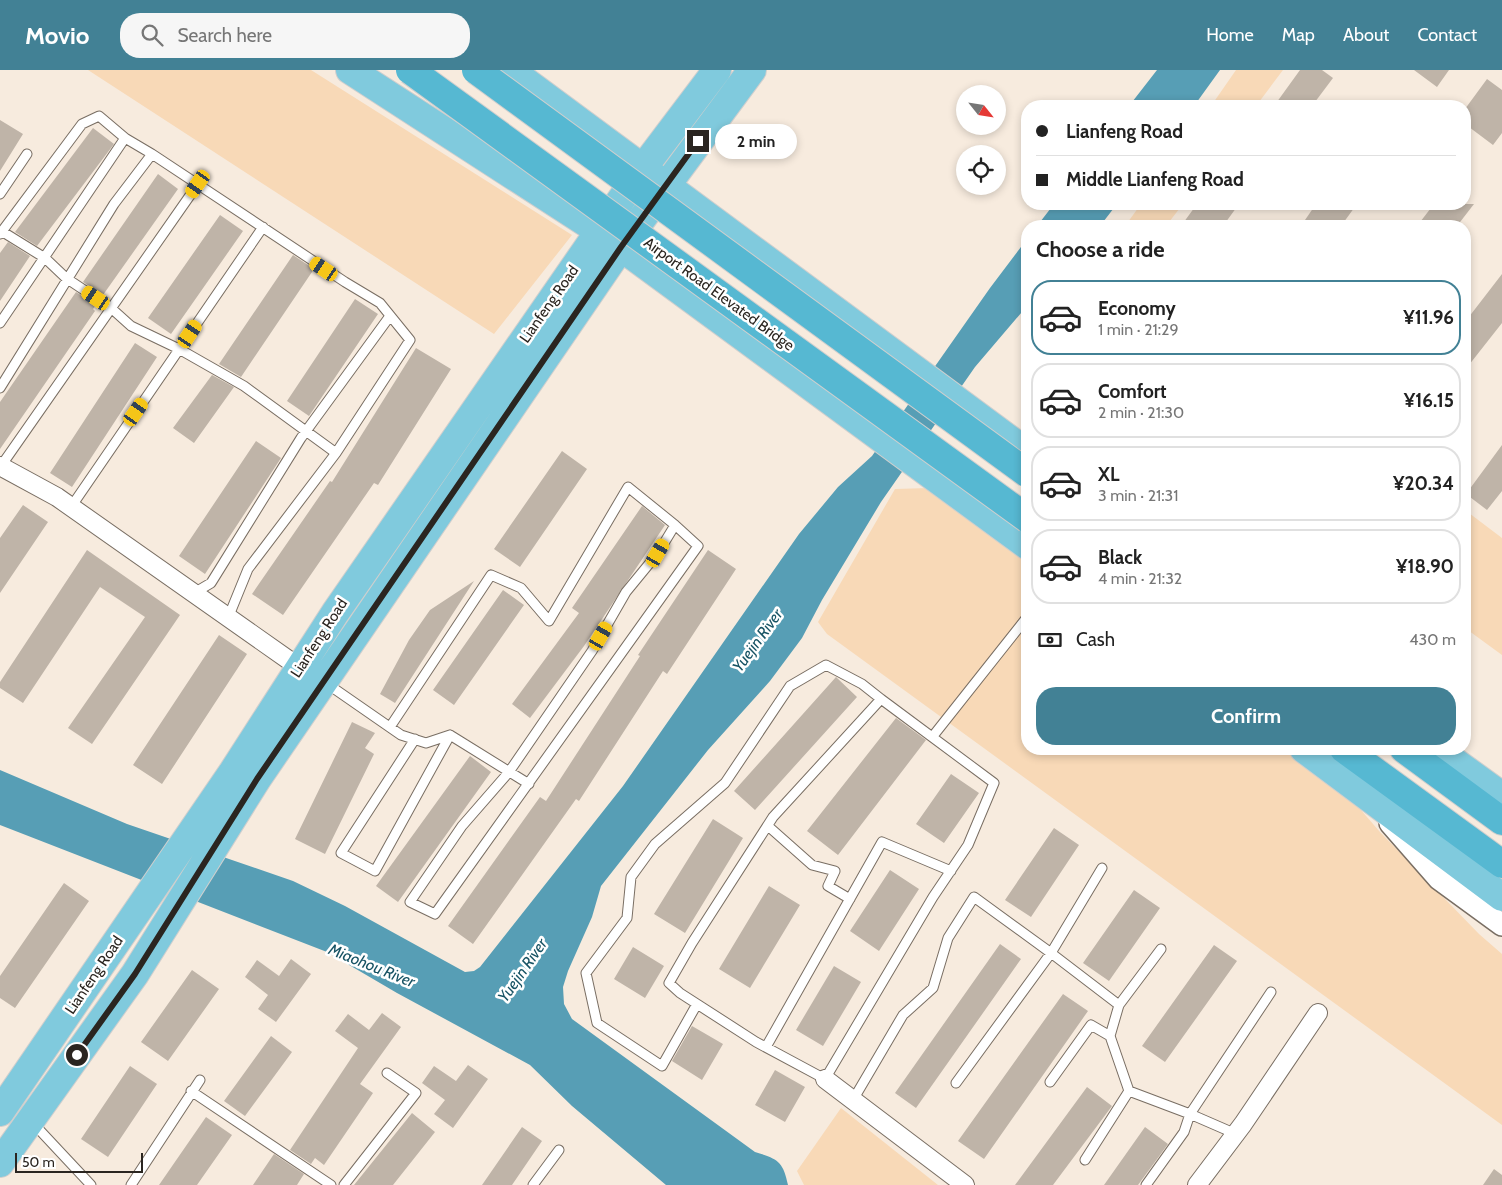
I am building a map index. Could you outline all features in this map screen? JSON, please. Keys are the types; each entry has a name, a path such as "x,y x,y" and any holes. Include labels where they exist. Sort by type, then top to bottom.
{"highway":[{"name":"Airport Road Elevated Bridge","path":"410,70 1021,514"},
{"path":"476,70 1021,469"},
{"path":"1352,755 1502,864"},
{"path":"1412,755 1502,821"}],"main road":[{"path":"350,70 599,231 1021,541"},
{"path":"510,70 928,377 973,414 1021,448"},
{"name":"Lianfeng Road","path":"0,1163 135,974 245,776 300,668 335,612 643,168 717,70"},
{"name":"Lianfeng Road","path":"4,1097 95,973 245,776 324,681 621,247 752,70"},
{"path":"1312,755 1502,897"},
{"path":"1445,755 1502,796"}],"street":[{"path":"0,466 70,507 300,668"},
{"path":"1364,793 1439,879 1502,925"},
{"path":"1197,1185 1236,1134 1318,1013"},
{"path":"825,1079 965,1185"}],"lane":[{"path":"228,618 248,569 336,453 410,340 380,303 125,138 99,116 82,124 1,233 45,258 66,278 111,308 131,326 180,349 244,386 336,453"},
{"path":"0,324 125,138"},
{"path":"0,194 27,154"},
{"path":"0,388 66,278 114,204 152,154"},
{"path":"0,466 198,184"},
{"path":"70,507 263,227"},
{"path":"194,593 211,583 307,431 390,316"},
{"path":"390,727 491,575 521,588 549,621 628,487 675,525 698,546 435,914 410,902 462,826 509,772 592,651 626,592 658,553 675,525"},
{"path":"933,736 1021,625"},
{"path":"697,1004 662,1066 597,1022 586,973 627,918 631,878 654,844 725,783 790,686 826,666 862,684 994,783 968,845 825,1079 766,1047 697,1004 680,994 669,983 692,943 768,826 881,699"},
{"path":"324,681 402,735 426,743 450,735"},
{"path":"450,735 529,784"},
{"path":"415,739 341,853 375,871 450,735"},
{"path":"768,826 812,865 835,871 828,886 850,899"},
{"path":"766,1047 882,842 951,871"},
{"path":"956,1083 1051,953 1102,868"},
{"path":"853,1100 903,1015 933,988 948,938 974,897 1118,1005"},
{"path":"1129,1091 1110,1036 1118,1005 1161,949"},
{"path":"1146,1185 1184,1132 1190,1114 1271,992"},
{"path":"1050,1082 1090,1025 1110,1036"},
{"path":"344,1185 416,1093 387,1073"},
{"path":"131,1185 200,1080"},
{"path":"192,1091 331,1185"},
{"path":"1129,1091 1236,1134"},
{"path":"1085,1160 1129,1091"},
{"path":"30,1120 90,1185"},
{"path":"533,1185 559,1150"}],"shaded area":[{"path":"88,70 311,70 572,235 494,334"},
{"path":"1236,70 1283,70 1260,100 1215,100"},
{"path":"1137,210 1178,210 1171,220 1129,220"},
{"path":"929,488 1021,552 1021,755 1294,755 1347,794 1380,832 1479,934 1502,954 1502,1125 827,634 818,622 895,489"},
{"path":"1471,515 1502,538 1502,655 1471,632"},
{"path":"841,1108 938,1185 804,1185 797,1171"}],"water":[{"path":"1157,70 1220,70 1198,100 1134,100"},
{"path":"1049,210 1112,210 1105,220 1042,220"},
{"path":"1021,247 1021,313 975,367 881,502 822,600 802,638 770,681 708,750 601,886 592,917 568,971 563,987 564,1004 572,1019 755,1152 778,1162 784,1171 788,1185 666,1185 572,1106 530,1065 397,993 327,952 0,825 0,770 127,824 293,881 345,906 465,972 474,971 480,967 623,786 799,534 838,487 872,456"}],"building":[{"path":"1300,70 1322,70 1333,78 1316,100 1278,100"},
{"path":"1414,70 1449,70 1437,87"},
{"path":"1487,79 1502,90 1502,133 1493,145 1471,128 1471,101"},
{"path":"0,120 23,134 0,171"},
{"path":"93,128 114,144 37,246 15,232"},
{"path":"158,174 178,189 103,295 83,282"},
{"path":"1193,210 1235,210 1227,220 1185,220"},
{"path":"1312,210 1353,210 1345,220 1305,220"},
{"path":"1429,210 1469,210 1462,220 1422,220"},
{"path":"220,215 243,231 171,334 148,318"},
{"path":"8,242 30,256 0,301 0,253"},
{"path":"293,255 314,269 241,377 219,364"},
{"path":"1502,274 1502,323 1471,362 1471,314"},
{"path":"76,292 96,305 93,309 95,311 0,449 0,402"},
{"path":"355,299 378,314 309,416 287,401"},
{"path":"135,343 157,357 72,487 50,473"},
{"path":"416,348 451,369 378,485 374,483 283,615 252,594 330,481 332,482"},
{"path":"212,375 234,387 194,443 173,428"},
{"path":"256,441 281,458 205,574 179,556"},
{"path":"1502,445 1502,491 1487,510 1471,498 1471,487"},
{"path":"562,451 587,469 520,567 494,549"},
{"path":"23,505 48,522 0,593 0,538"},
{"path":"642,506 665,525 584,646 530,718 512,704 579,613 572,608"},
{"path":"87,550 180,615 92,744 68,728 145,617 100,587 23,703 0,688 0,682"},
{"path":"708,550 736,569 667,674 663,671 579,801 576,799 473,944 448,926 540,797 546,801 640,656 638,655"},
{"path":"474,581 395,703 380,694 409,640 430,610"},
{"path":"503,590 524,605 454,705 433,690"},
{"path":"219,635 247,654 162,784 133,765"},
{"path":"836,677 857,697 755,810 734,791"},
{"path":"896,718 926,740 838,855 807,831"},
{"path":"352,722 375,733 365,748 374,754 325,854 295,839"},
{"path":"470,756 491,772 398,902 376,886"},
{"path":"951,774 979,793 944,843 916,824"},
{"path":"713,819 743,838 685,933 654,914"},
{"path":"1054,828 1079,845 1031,917 1005,900"},
{"path":"890,870 919,889 879,951 850,931"},
{"path":"64,883 89,901 15,1008 0,998 0,976"},
{"path":"769,886 800,905 750,988 719,969"},
{"path":"1134,890 1160,908 1109,981 1083,963"},
{"path":"1000,944 1021,959 916,1108 895,1093"},
{"path":"1214,945 1237,961 1165,1062 1142,1046"},
{"path":"633,947 664,966 645,998 614,979"},
{"path":"291,959 311,974 276,1022 258,1009 268,995 245,977 257,960 279,976"},
{"path":"834,966 861,982 823,1046 796,1030"},
{"path":"192,970 219,989 168,1061 141,1042"},
{"path":"1063,994 1088,1011 984,1159 958,1141"},
{"path":"382,1013 401,1027 360,1084 373,1093 324,1165 315,1158 311,1164 290,1150 358,1048 335,1031 348,1014 369,1030"},
{"path":"692,1026 723,1044 702,1080 672,1061"},
{"path":"271,1036 292,1052 245,1116 224,1101"},
{"path":"468,1065 488,1079 453,1128 434,1114 445,1100 422,1083 434,1066 456,1081"},
{"path":"130,1066 157,1084 108,1157 81,1139"},
{"path":"775,1070 805,1087 785,1122 755,1105"},
{"path":"1087,1087 1112,1106 1053,1185 1015,1185"},
{"path":"412,1113 435,1132 393,1185 354,1185"},
{"path":"206,1117 232,1135 197,1185 159,1185"},
{"path":"522,1127 542,1141 512,1185 482,1185"},
{"path":"1145,1127 1168,1144 1138,1185 1104,1185"},
{"path":"274,1154 304,1174 297,1185 253,1185"},
{"path":"1494,1169 1502,1175 1502,1185 1483,1185"}],"route":[{"path":"77,1055 135,974 257,779 621,247 698,141"}],"water label":[{"name":"Yuejin River","path":"757,640"},
{"name":"Miaohou River","path":"372,965"},
{"name":"Yuejin River","path":"522,970"}]}
